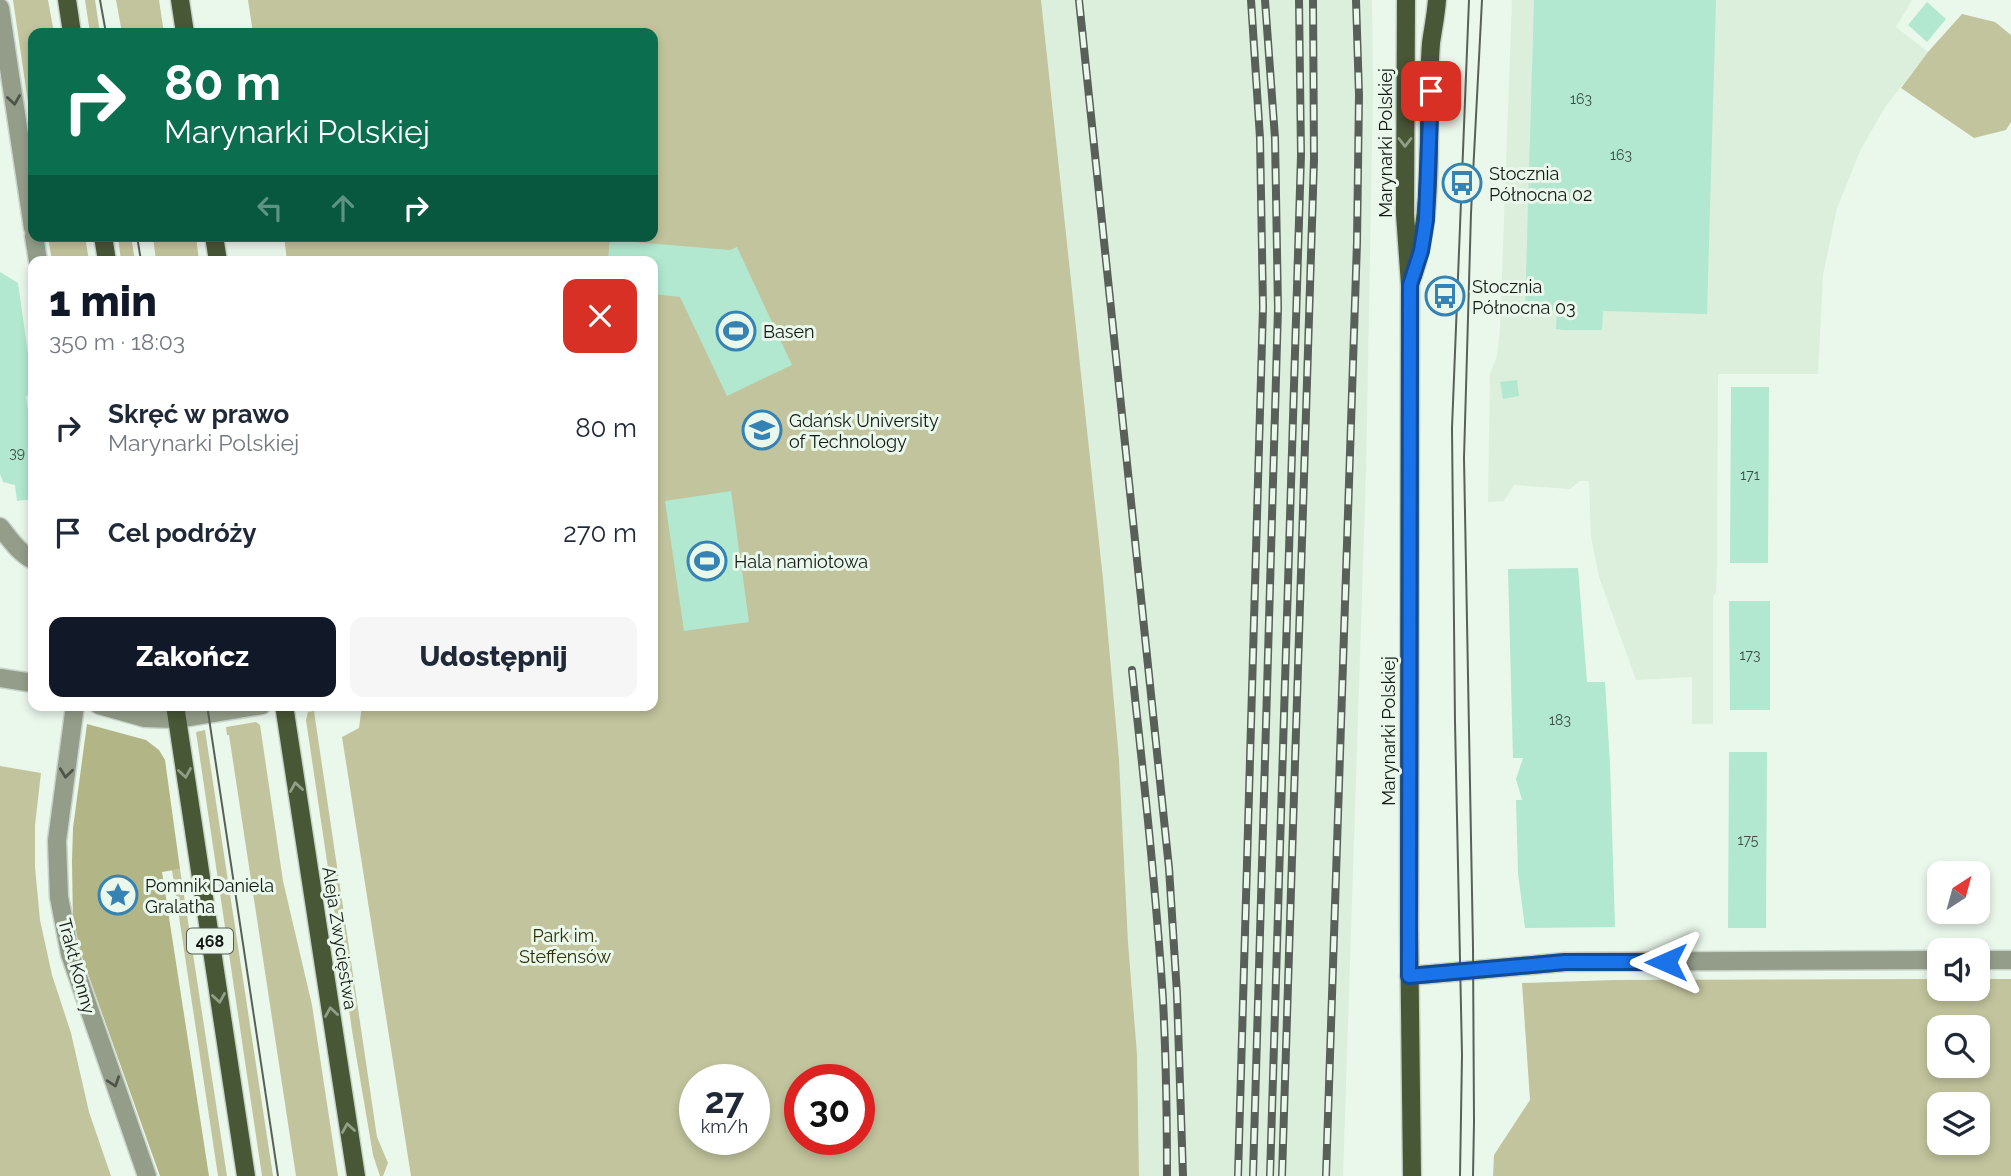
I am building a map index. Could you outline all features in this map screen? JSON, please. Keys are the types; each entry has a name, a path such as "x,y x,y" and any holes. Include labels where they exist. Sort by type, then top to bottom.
{"main road":[{"path":"67,0 71,28"},
{"path":"180,0 183,28"},
{"name":"Marynarki Polskiej","path":"1406,0 1405,214 1410,285 1409,976 1412,1176"},
{"name":"Marynarki Polskiej","path":"1410,285 1421,251 1426,220 1432,43 1437,0"},
{"name":"Aleja Zwycięstwa","path":"285,711 356,1176"},
{"name":"468","path":"176,712 246,1176"}],"street":[{"path":"0,8 28,195"},
{"path":"0,527 28,557"},
{"path":"0,678 28,681"},
{"name":"Trakt Konny","path":"74,711 57,841 60,897 70,954 146,1176"},
{"path":"120,711 145,718 176,712"},
{"path":"1409,976 1565,962 1927,960"},
{"path":"1990,960 2011,960"}],"shaded area":[{"path":"1041,0 1372,0 1373,91 1366,472 1343,1176 1139,1176 1137,1054 1128,942 1119,759"},
{"path":"1512,0 1912,0 1896,27 1928,52 1885,107 1860,151 1837,208 1823,275 1818,374 1718,374 1713,724 1692,724 1692,677 1636,680 1599,577 1591,537 1589,481 1580,481 1570,489 1514,485 1504,501 1488,502 1490,374 1497,356 1500,329"}],"green space":[{"path":"13,0 48,0 53,28 28,28 28,102"},
{"path":"85,0 95,0 99,28 89,28"},
{"path":"116,0 159,0 163,28 121,28"},
{"name":"Park im. Steffensów","path":"248,0 1041,0 1103,579 1119,759 1128,942 1137,1054 1139,1176 411,1176 342,737 359,728 361,711 658,711 658,256 286,256 285,242 658,242 658,28 252,28"},
{"path":"1962,14 1995,22 2011,35 2011,122 2006,130 1974,138 1901,88"},
{"path":"49,242 86,242 88,256 51,256"},
{"path":"119,242 132,242 134,256 120,256"},
{"path":"154,242 197,242 198,256 155,256"},
{"path":"314,711 377,1137 388,1163 383,1176 380,1176 373,1155 353,1037 306,720 308,712"},
{"path":"256,722 260,725 283,881 312,1005 338,1176 296,1176 226,727"},
{"path":"87,724 146,740 159,750 165,760 180,869 162,872 209,1176 160,1176 82,957 73,923 72,861 73,828"},
{"path":"205,730 273,1176 262,1176 196,732"},
{"path":"0,766 41,773 35,825 35,867 40,920 89,1112 111,1176 0,1176"},
{"path":"180,869 227,1176 218,1176 172,870"},
{"path":"1927,979 1927,1001 1990,1001 1990,979 2011,979 2011,1176 1493,1176 1494,1155 1530,1100 1522,983"}],"building":[{"path":"1534,0 1716,0 1707,314 1603,311 1602,330 1564,330 1556,329 1557,310 1525,309"},
{"path":"1927,2 1946,19 1927,42 1908,25"},
{"name":"Basen","path":"610,242 730,250 737,247 792,365 727,396 680,297 658,295 658,256 608,256"},
{"path":"0,272 18,283 28,354 28,500 17,501 15,485 3,482 0,474"},
{"path":"1517,380 1519,396 1503,399 1500,382"},
{"path":"1731,387 1769,387 1768,563 1730,563"},
{"name":"Hala namiotowa","path":"731,491 749,622 684,631 665,501"},
{"path":"1578,568 1587,682 1605,682 1615,927 1525,928 1518,873 1516,800 1522,800 1516,779 1523,758 1513,758 1508,569"},
{"path":"1729,601 1770,601 1770,710 1730,710"},
{"path":"1729,752 1767,752 1766,928 1728,928"}],"tram line":[{"path":"100,0 105,28"},
{"path":"1460,1176 1462,1055 1452,428 1469,0"},
{"path":"1473,1176 1473,947 1464,458 1471,213 1482,0"},
{"path":"138,242 140,256"},
{"path":"208,711 278,1176"}],"railway":[{"path":"1079,0 1169,868 1177,994 1183,1176"},
{"path":"1238,1176 1263,307 1260,138 1251,0"},
{"path":"1253,1176 1278,308 1275,138 1265,0"},
{"path":"1270,1176 1301,155 1299,0"},
{"path":"1282,1176 1314,159 1313,0"},
{"path":"1326,1176 1357,242 1359,95 1356,0"},
{"path":"1132,670 1163,1000 1167,1176"}],"place":[{"name":"Stocznia Północna 02","path":"1462,183"},
{"name":"Stocznia Północna 03","path":"1445,296"},
{"name":"Basen","path":"736,331"},
{"name":"Gdańsk University of Technology","path":"762,430"},
{"name":"Hala namiotowa","path":"707,561"},
{"name":"Pomnik Daniela Gralatha","path":"118,895"}],"route":[{"path":"1431,91 1426,220 1421,251 1410,285 1409,976 1565,962 1666,962"}]}
